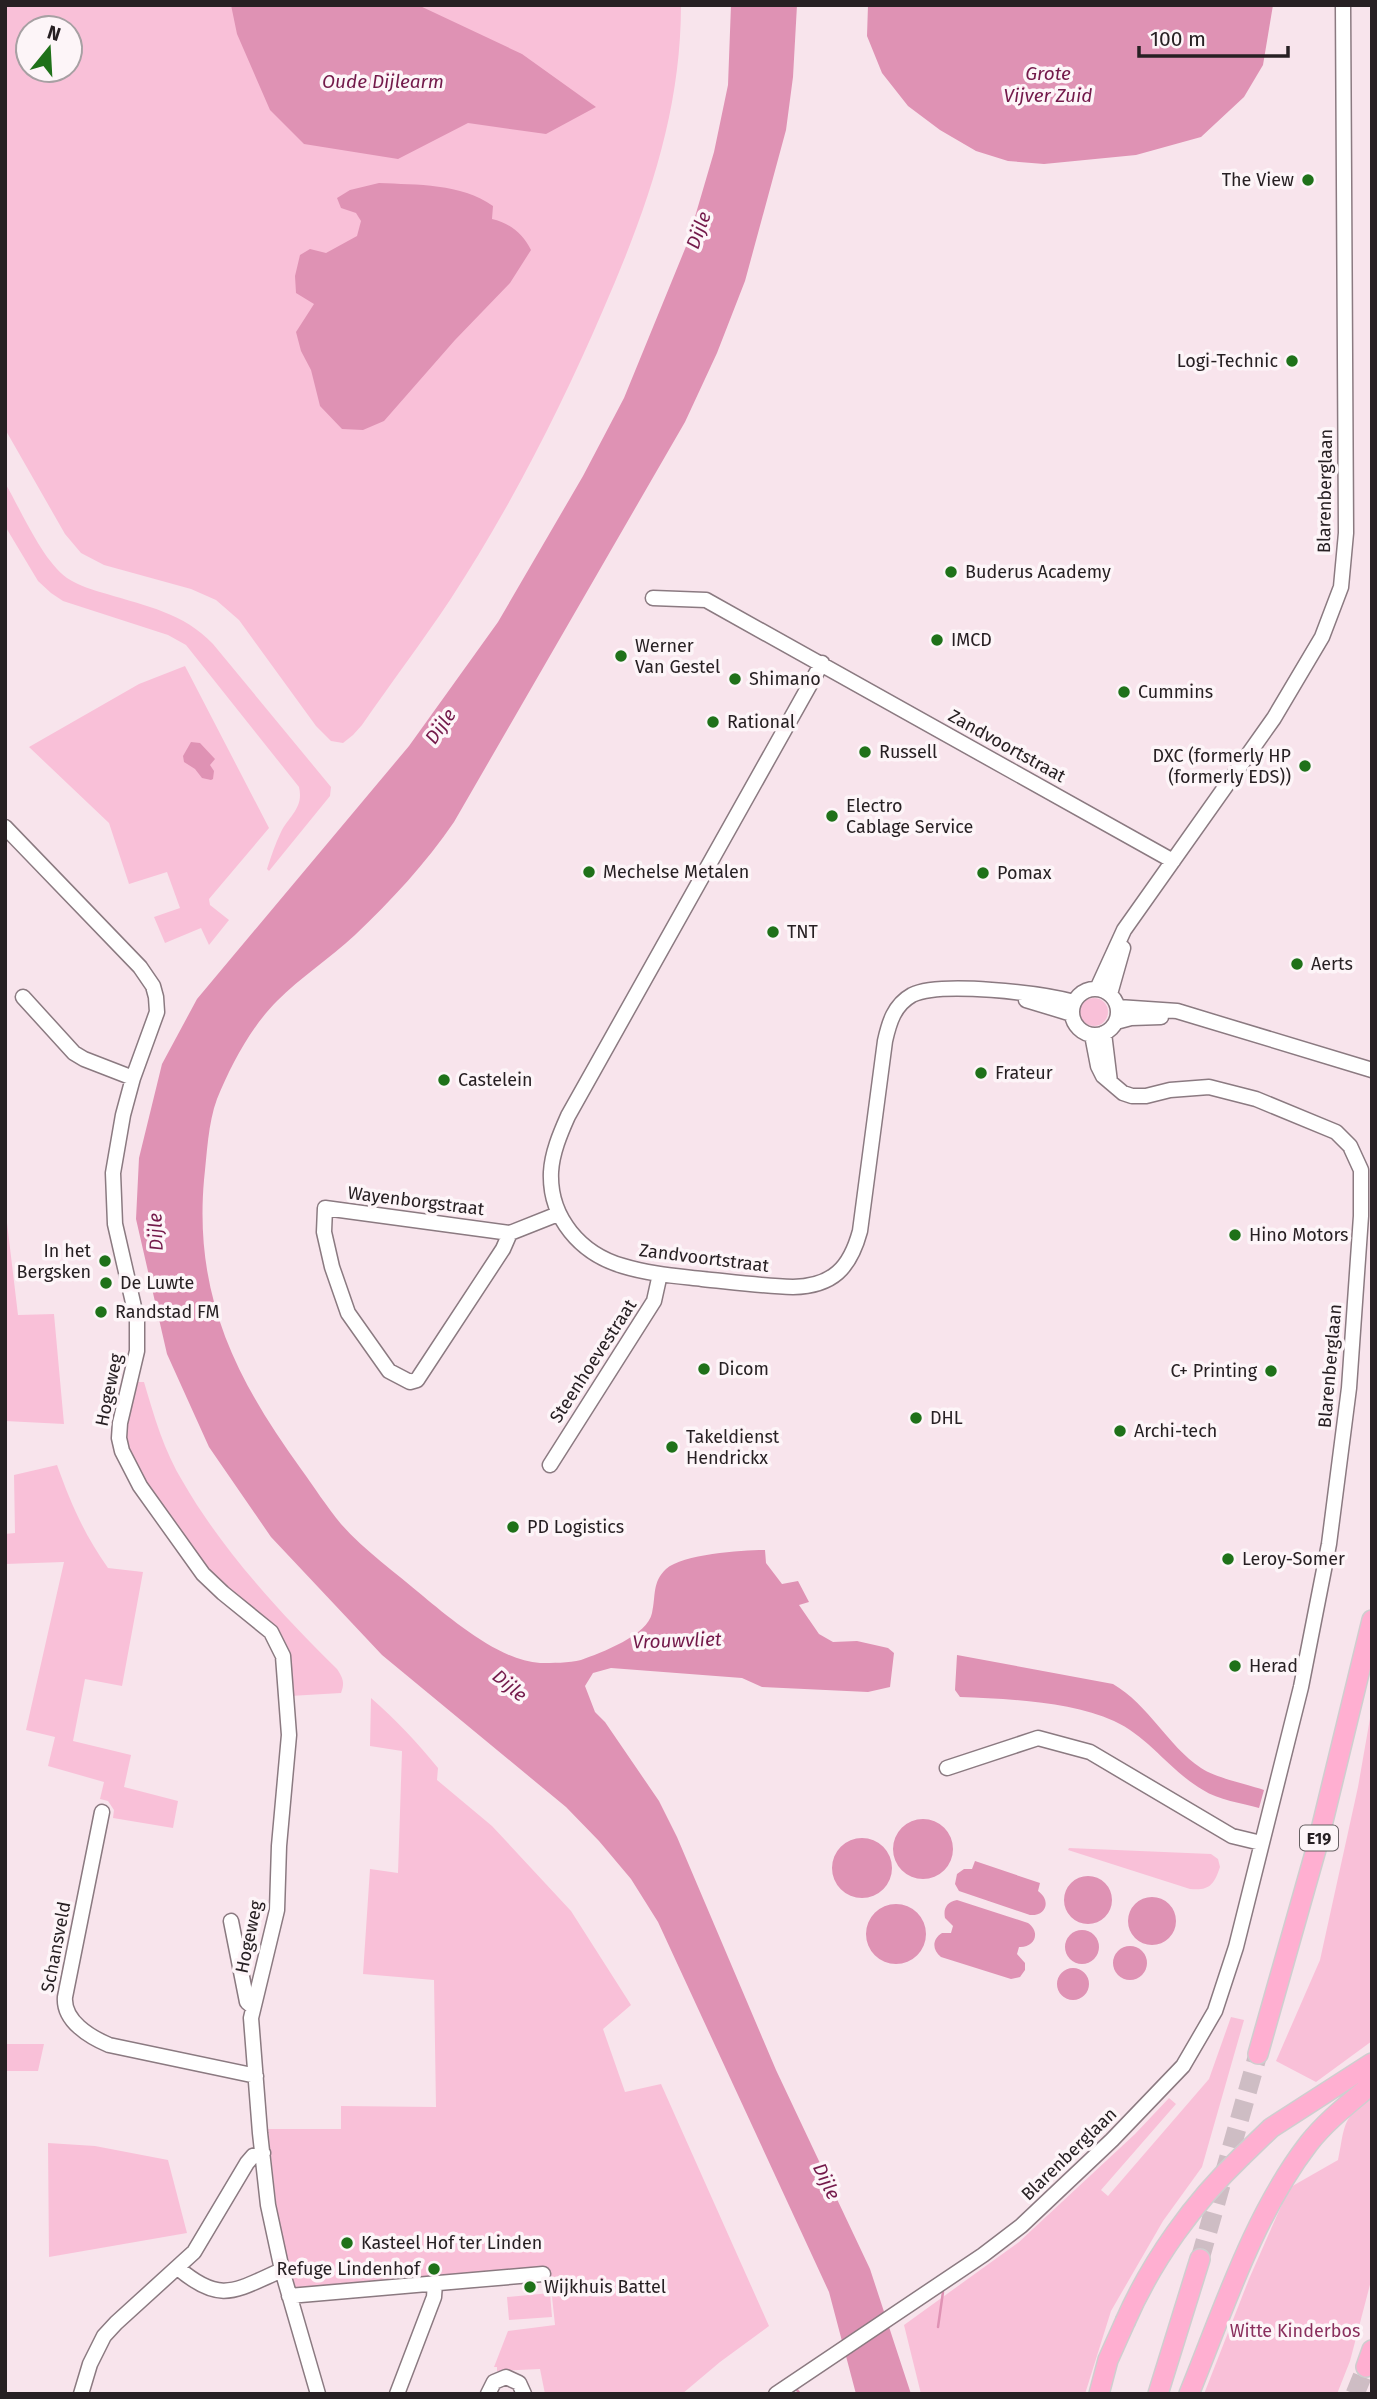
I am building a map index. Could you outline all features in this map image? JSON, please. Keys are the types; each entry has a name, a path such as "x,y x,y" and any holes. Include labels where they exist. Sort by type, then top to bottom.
{"highway":[{"name":"E19","path":"1258,2054 1317,1846 1372,1620"},
{"path":"1099,2394 1108,2360 1136,2295 1195,2205 1271,2129 1372,2063"},
{"path":"1189,2394 1237,2275 1283,2182 1319,2132 1372,2084"},
{"path":"1157,2394 1200,2259"}],"street":[{"name":"Blarenberglaan","path":"1103,991 1135,917 1299,678 1322,637 1340,587 1346,533 1343,5"},
{"name":"Zandvoortstraat","path":"653,598 706,600 1173,861"},
{"name":"Zandvoortstraat","path":"822,663 568,1116 557,1141 551,1172 552,1194 558,1214 571,1235 589,1250 621,1266 660,1274 793,1287 817,1285 836,1275 855,1250 860,1231 885,1041 890,1020 900,1005 912,995 926,991 961,988 1009,993 1073,1008"},
{"name":"Hogeweg","path":"5,827 131,957 153,986 157,1012 123,1115 113,1173 115,1224 137,1320 137,1351 120,1423 122,1451 147,1497 203,1574 271,1632 283,1656 289,1735 279,1846 277,1910 253,2007 256,2076 268,2205 282,2270 318,2394"},
{"path":"1117,1015 1098,1034 1080,1030 1073,1020 1073,1008 1083,992 1103,991 1117,1015 1130,1018 1198,1018 1372,1070"},
{"path":"23,997 74,1053 134,1078"},
{"name":"Blarenberglaan","path":"776,2394 983,2255 1021,2226 1112,2140 1183,2066 1201,2038 1222,1993 1301,1686 1331,1529 1353,1339 1362,1205 1361,1170 1350,1146 1336,1132 1256,1099 1209,1087 1132,1096 1123,1093 1103,1076 1098,1066 1098,1034"},
{"name":"Wayenborgstraat","path":"510,1233 503,1249 417,1380 410,1382 389,1371 348,1312 332,1267 324,1232 325,1208 510,1233 558,1214"},
{"name":"Steenhoevestraat","path":"550,1465 654,1301 660,1274"},
{"path":"947,1768 1038,1738 1090,1752 1232,1836 1261,1843"},
{"name":"Schansveld","path":"102,1812 65,1997 69,2018 109,2045 256,2076"},
{"name":"Hogeweg","path":"231,1921 247,2002 253,2007"},
{"path":"80,2394 90,2364 104,2336 194,2252 247,2163 253,2156 263,2153"},
{"path":"178,2268 204,2287 217,2291 245,2287 282,2270"},
{"path":"289,2296 543,2274"},
{"path":"397,2394 435,2297 435,2283"},
{"path":"488,2394 494,2382 506,2377 519,2383 524,2394"}],"green space":[{"path":"5,5 681,5 675,85 658,162 619,273 587,347 533,458 472,565 439,616 353,735 343,743 331,741 316,726 239,620 216,600 191,589 104,565 81,553 65,534 5,429"},
{"path":"5,483 33,534 58,570 81,586 164,612 202,633 331,787 330,796 269,871 267,869 279,837 298,806 299,787 186,645 168,635 63,601 38,581 5,526"},
{"path":"185,666 269,828 209,899 210,905 229,920 209,945 201,928 165,943 154,917 180,908 167,872 129,884 109,823 29,747 139,684"},
{"path":"1094,998 1104,1002 1108,1012 1104,1022 1094,1026 1084,1022 1080,1012 1084,1002"},
{"path":"5,1206 18,1315 54,1314 64,1424 5,1421"},
{"path":"133,1382 144,1382 170,1458 199,1507 254,1581 337,1669 343,1681 341,1693 290,1696 285,1653 213,1581 149,1494 123,1442"},
{"path":"57,1465 79,1518 108,1568 143,1572 122,1686 85,1679 73,1741 131,1755 124,1787 178,1801 173,1828 113,1818 114,1810 108,1801 100,1799 104,1782 48,1766 55,1737 26,1730 64,1562 5,1564 5,1534 15,1533 14,1475"},
{"path":"371,1698 438,1768 437,1780 492,1826 571,1911 631,2005 603,2029 625,2092 661,2084 769,2326 682,2394 545,2394 540,2369 497,2371 497,2367 494,2367 508,2331 555,2325 549,2268 295,2289 278,2220 268,2129 341,2129 341,2106 436,2107 434,1980 363,1974 370,1869 398,1873 402,1751 370,1746"},
{"path":"1372,1707 1372,2041 1316,2082 1276,2061 1320,1960 1358,1787"},
{"path":"1068,1850 1211,1854 1218,1859 1220,1867 1210,1886 1190,1889"},
{"path":"1231,2017 1244,2020 1202,2167 1163,2221 1111,2311 1085,2394 921,2394 904,2325 1019,2242 1135,2134 1169,2098 1176,2104 1101,2190 1108,2196 1209,2079"},
{"path":"5,2044 44,2044 38,2071 5,2071"},
{"name":"Witte Kinderbos","path":"1372,2098 1372,2277 1350,2361 1337,2394 1204,2394 1249,2279 1289,2188 1338,2160 1349,2117"},
{"path":"48,2143 95,2146 168,2160 187,2233 49,2257"},
{"path":"550,2293 552,2317 509,2320 507,2297"}],"water":[{"name":"Oude Dijlearm","path":"231,5 418,5 522,54 596,107 546,134 468,123 398,159 304,144 270,110 237,34"},
{"path":"731,5 797,5 793,77 786,130 745,281 717,353 685,422 454,822 395,895 355,935 277,1001 242,1047 217,1099 212,1118 204,1180 203,1222 206,1261 224,1334 239,1368 277,1435 350,1534 435,1606 494,1648 525,1661 550,1663 581,1660 622,1642 642,1629 652,1613 658,1579 674,1564 713,1554 765,1550 766,1563 782,1584 798,1581 809,1602 799,1605 819,1634 833,1642 857,1641 888,1648 894,1653 890,1687 868,1692 762,1687 742,1678 611,1668 593,1673 585,1686 595,1712 605,1722 659,1801 677,1837 776,2070 870,2269 911,2394 856,2394 829,2292 658,1922 631,1879 566,1807 382,1655 271,1537 209,1447 167,1354 136,1219 139,1158 162,1064 197,999 409,746 498,622 583,476 624,398 687,244 714,152 728,85"},
{"name":"Grote Vijver Zuid","path":"868,5 1273,5 1263,65 1244,97 1201,137 1136,155 1044,164 1008,161 976,151 940,130 908,106 882,73 867,36"},
{"path":"379,183 453,189 480,198 493,206 492,219 515,230 531,250 510,283 455,340 384,421 363,430 342,429 320,406 311,370 301,351 296,332 314,304 296,293 295,276 300,255 310,249 326,253 357,236 361,221 356,213 341,208 337,198 350,190"},
{"path":"191,742 200,743 215,759 210,765 214,771 213,779 202,778 184,762 183,756"},
{"path":"957,1655 1113,1684 1137,1703 1178,1748 1201,1768 1223,1778 1264,1790 1259,1808 1223,1799 1203,1790 1127,1728 1097,1714 1038,1702 960,1697 955,1690"},
{"path":"923,1819 940,1824 948,1832 953,1849 948,1866 940,1874 923,1879 906,1874 898,1866 893,1849 898,1832 906,1824"},
{"path":"862,1838 879,1843 887,1851 892,1868 887,1885 879,1893 862,1898 845,1893 837,1885 832,1868 837,1851 845,1843"},
{"path":"975,1861 1040,1883 1038,1891 1046,1903 1043,1910 1036,1915 1030,1915 959,1891 955,1884 957,1874 964,1869 972,1869"},
{"path":"1088,1876 1097,1877 1105,1883 1111,1891 1111,1909 1105,1917 1097,1923 1088,1924 1079,1923 1071,1917 1065,1909 1064,1900 1065,1891 1071,1883 1079,1877"},
{"path":"1152,1897 1161,1898 1169,1904 1175,1912 1175,1930 1169,1938 1161,1944 1152,1945 1143,1944 1135,1938 1129,1930 1128,1921 1129,1912 1135,1904 1143,1898"},
{"path":"957,1900 1028,1923 1032,1927 1034,1939 1029,1945 1019,1947 1017,1954 1025,1963 1025,1970 1020,1977 1011,1979 938,1954 934,1945 936,1938 942,1933 951,1933 953,1926 945,1918 945,1908"},
{"path":"896,1904 913,1909 921,1917 926,1934 921,1951 913,1959 896,1964 879,1959 871,1951 866,1934 871,1917 879,1909"},
{"path":"1082,1930 1094,1935 1099,1947 1094,1959 1082,1964 1070,1959 1065,1947 1070,1935"},
{"path":"1130,1946 1142,1951 1147,1963 1142,1975 1130,1980 1118,1975 1113,1963 1118,1951"},
{"path":"1073,1968 1084,1973 1089,1984 1084,1995 1073,2000 1062,1995 1057,1984 1062,1973"}],"waterway":[{"path":"938,2327 943,2292"},
{"path":"797,2390 800,2394"}],"tunnel":[{"path":"1200,2259 1258,2054"},
{"path":"1355,2394 1366,2367"}],"place":[{"name":"The View","path":"1308,180"},
{"name":"Logi-Technic","path":"1292,361"},
{"name":"Buderus Academy","path":"951,572"},
{"name":"IMCD","path":"937,640"},
{"name":"Werner Van Gestel","path":"621,656"},
{"name":"Shimano","path":"735,679"},
{"name":"Cummins","path":"1124,692"},
{"name":"Rational","path":"713,722"},
{"name":"Russell","path":"865,752"},
{"name":"DXC (formerly HP (formerly EDS))","path":"1305,766"},
{"name":"Electro Cablage Service","path":"832,816"},
{"name":"Mechelse Metalen","path":"589,872"},
{"name":"Pomax","path":"983,873"},
{"name":"TNT","path":"773,932"},
{"name":"Aerts","path":"1297,964"},
{"name":"Frateur","path":"981,1073"},
{"name":"Castelein","path":"444,1080"},
{"name":"Hino Motors","path":"1235,1235"},
{"name":"In het Bergsken","path":"105,1261"},
{"name":"De Luwte","path":"106,1283"},
{"name":"Randstad FM","path":"101,1312"},
{"name":"Dicom","path":"704,1369"},
{"name":"C+ Printing","path":"1271,1371"},
{"name":"DHL","path":"916,1418"},
{"name":"Archi-tech","path":"1120,1431"},
{"name":"Takeldienst Hendrickx","path":"672,1447"},
{"name":"PD Logistics","path":"513,1527"},
{"name":"Leroy-Somer","path":"1228,1559"},
{"name":"Herad","path":"1235,1666"},
{"name":"Kasteel Hof ter Linden","path":"347,2243"},
{"name":"Refuge Lindenhof","path":"434,2269"},
{"name":"Wijkhuis Battel","path":"530,2287"}],"water label":[{"name":"Dijle","path":"698,230"},
{"name":"Dijle","path":"440,726"},
{"name":"Dijle","path":"155,1232"},
{"name":"Vrouwvliet","path":"677,1640"},
{"name":"Dijle","path":"510,1685"},
{"name":"Dijle","path":"827,2181"}]}
